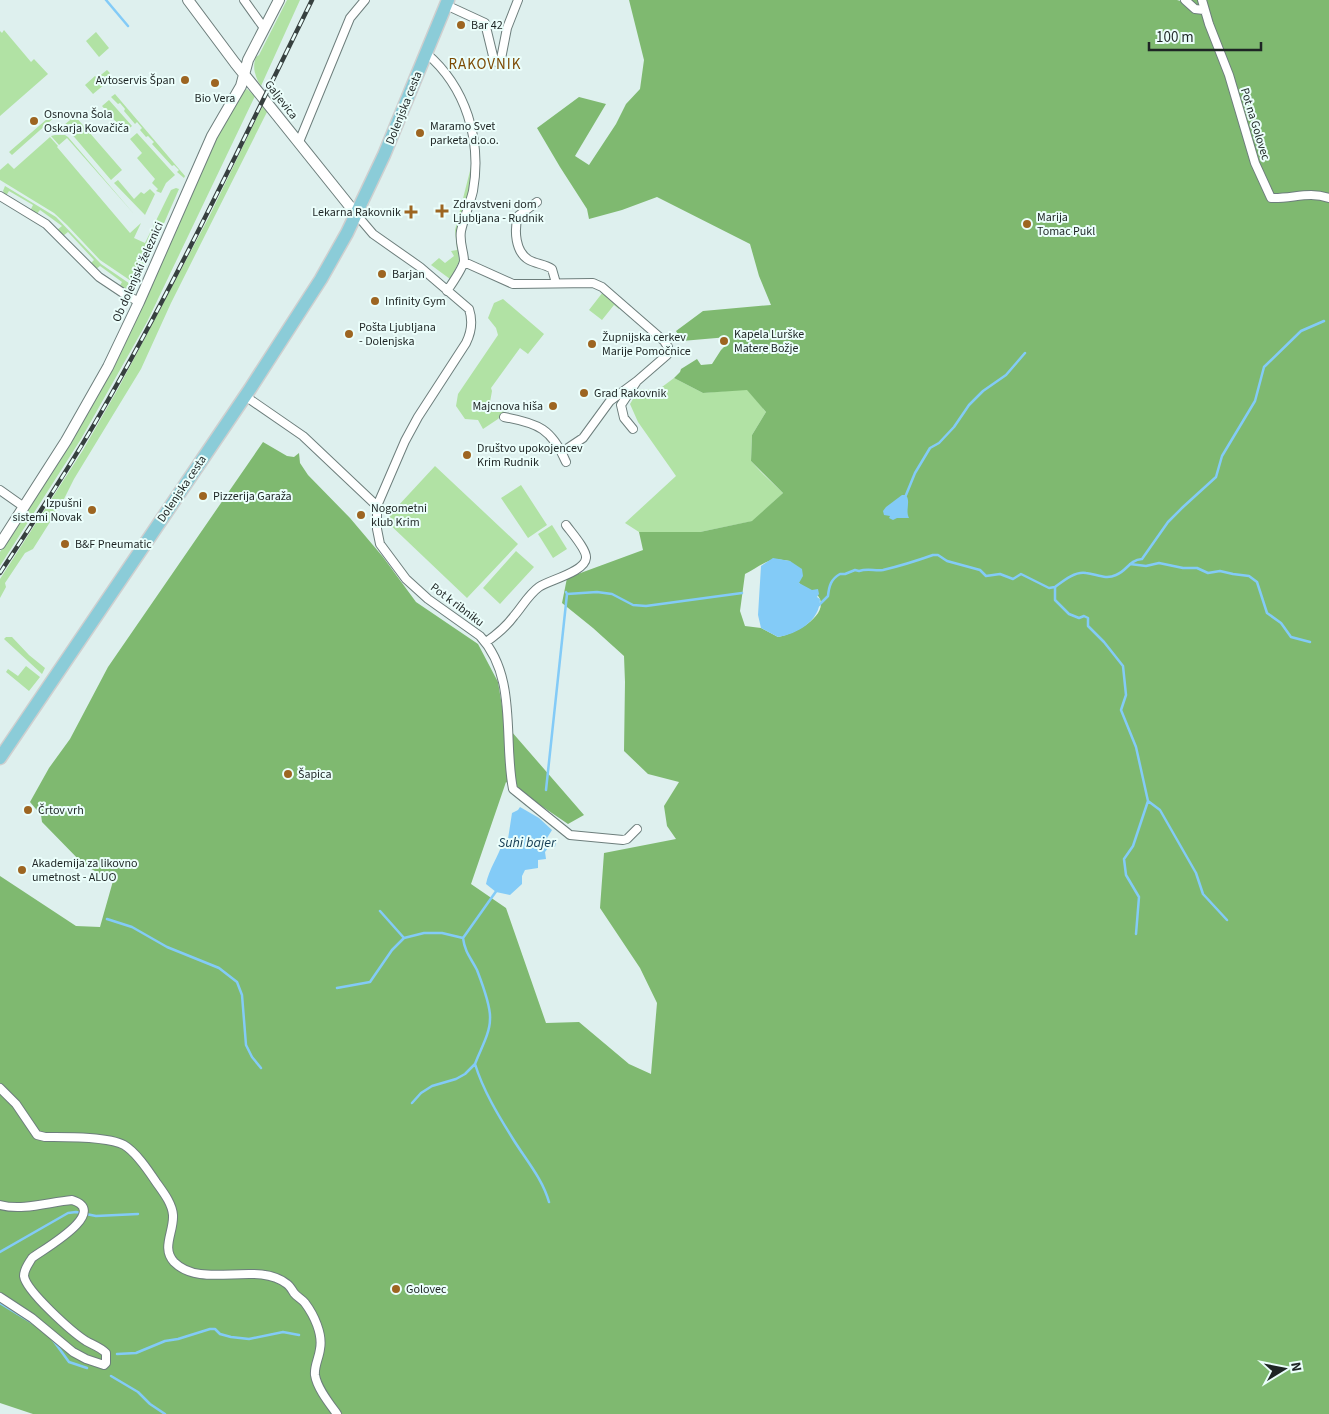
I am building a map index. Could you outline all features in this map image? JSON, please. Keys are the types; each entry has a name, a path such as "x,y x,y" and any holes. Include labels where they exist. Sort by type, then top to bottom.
{"main road":[{"name":"Dolenjska cesta","path":"0,758 245,396 321,279 356,214 384,155 447,2"}],"street":[{"name":"Galjevica","path":"188,0 244,74 356,214"},
{"path":"244,0 264,28"},
{"name":"Ob dolenjski železnici","path":"0,544 86,408 120,342 212,136 241,86 248,60 279,0"},
{"path":"299,142 350,18 365,0"},
{"path":"447,2 485,23 494,60 497,64 500,64 507,28 518,0"},
{"path":"1185,0 1188,5 1195,9 1204,10"},
{"name":"Pot na Golovec","path":"1202,0 1204,10 1229,75 1255,163 1271,198 1287,199 1306,194 1318,194 1329,198"},
{"path":"426,53 438,64 459,94 473,127 476,161 473,191 461,232 464,262 447,291"},
{"path":"0,196 46,224 99,277 123,294 139,302"},
{"path":"537,202 518,216 517,240 524,256 530,261 545,265 552,270 556,284"},
{"path":"245,396 303,436 377,506 405,440 418,416 466,343 472,325 469,309 420,267 373,234 356,214"},
{"path":"464,262 513,284 597,284 625,306 664,341 668,347 667,354 610,402 583,438 562,452"},
{"path":"633,429 624,418 621,405 637,381"},
{"path":"504,417 532,423 549,435 562,452 566,462"},
{"path":"0,490 24,507"},
{"name":"Pot k ribniku","path":"377,506 376,529 380,544 388,557 406,579 428,599 486,642 502,678 508,716 510,777 513,789 570,835 623,840 627,839 637,829"},
{"path":"486,642 496,636 539,587 576,570 584,564 586,558 584,551 566,525"},
{"path":"0,1088 16,1104 37,1135 110,1141 125,1145 153,1177 171,1208 172,1224 168,1246 169,1254 180,1267 206,1274 265,1275 288,1284 295,1295 304,1302 317,1326 321,1348 315,1367 315,1374 318,1383 337,1414"},
{"path":"0,1205 10,1207 36,1206 72,1200 82,1206 84,1212 79,1224 32,1258 27,1266 24,1277 31,1290 52,1312 75,1333 106,1353 107,1360 104,1365 86,1360 73,1352 32,1318 0,1297"}],"green space":[{"path":"287,0 300,0 261,86 255,72 254,64 256,57 259,55"},
{"path":"629,0 1177,0 1190,4 1191,0 1329,0 1329,1414 33,1414 0,1403 0,876 76,926 100,927 113,881 84,865 42,822 41,815 30,802 49,768 70,739 108,667 263,442 287,456 294,457 299,453 300,463 308,475 350,518 383,557 416,602 478,644 498,682 505,724 584,815 568,824 506,782 471,884 506,908 546,1023 579,1022 629,1064 651,1074 657,1003 640,968 600,908 604,853 676,839 667,826 664,806 679,782 648,774 624,751 624,656 562,603 567,578 643,550 639,532 700,532 752,521 783,493 751,461 752,435 766,412 747,390 703,393 674,378 681,369 697,359 701,365 712,364 729,342 728,337 682,341 676,331 703,311 771,305 759,276 750,244 657,197 622,210 589,219 587,209 537,128 579,97 606,104 575,156 589,165 616,124 626,104 640,89 644,60","holes":["772,560 790,561 799,583 816,594 820,599 821,606 818,613 799,629 784,636 778,637 761,628 745,626 740,611 745,574"]},
{"path":"4,30 31,62 34,59 48,74 0,116 0,31 2,33"},
{"path":"96,32 109,48 99,57 86,41"},
{"path":"107,70 110,73 108,75 111,79 93,94 85,85 95,76 97,78"},
{"path":"247,89 255,96 147,322 81,439 0,566 0,552 70,444 111,372 215,138 243,92"},
{"path":"115,94 185,176 184,178 177,172 179,170 174,165 172,166 152,144 154,142 140,130 142,128 137,122 135,124 120,103 118,104 111,97"},
{"path":"109,100 132,126 125,132 102,106"},
{"path":"263,105 267,112 171,303 141,369 33,549 25,553 5,583 6,587 0,598 0,579 83,450 119,387 209,217"},
{"path":"55,112 57,115 12,155 9,152"},
{"path":"75,116 122,170 111,180 64,125"},
{"path":"137,133 175,175 166,183 161,193 156,191 158,189 152,183 155,179 137,158 142,153 130,139"},
{"path":"65,135 68,137 134,214 67,138 59,145 51,136"},
{"path":"50,137 130,233 141,223 134,238 145,243 171,190 179,189 137,285 100,260 54,213 0,180 0,170 8,163 14,169"},
{"path":"472,163 470,190 458,242 459,262 450,279 431,265 439,258 445,263 454,256 451,251 457,250 455,230"},
{"path":"118,180 134,199 141,192 144,194 150,189 155,194 145,215 114,183"},
{"path":"5,186 56,217 101,264 136,288 133,294 119,287 122,282 100,266 95,270 90,264 94,260 68,232 63,236 57,230 62,226 40,210 36,215 30,211 33,205 9,191 6,196 3,191"},
{"path":"603,292 619,309 614,305 602,320 589,310"},
{"path":"503,299 544,334 528,354 520,348 491,388 490,402 496,407 504,407 506,410 498,419 483,429 478,420 465,419 456,406 458,394 498,335 496,328 488,318 494,303"},
{"path":"674,378 703,393 747,389 766,412 752,435 751,461 783,493 753,521 700,532 639,532 625,523 676,476 638,422 630,404 639,389 658,390"},
{"path":"435,466 518,544 467,598 385,520"},
{"path":"521,485 547,525 528,538 501,498"},
{"path":"552,525 567,549 553,558 538,534"},
{"path":"516,551 534,567 500,604 483,588"},
{"path":"12,637 45,668 42,674 4,639"},
{"path":"26,666 40,677 29,691 6,672 8,669 18,676"}],"water":[{"path":"902,495 906,495 907,498 909,518 893,520 889,518 890,516 884,515 883,511 886,507"},
{"path":"773,558 790,561 802,569 803,576 799,583 812,590 818,589 819,594 817,597 820,599 819,607 812,620 793,633 778,637 761,628 758,615 761,566"},
{"name":"Suhi bajer","path":"520,807 539,818 552,830 547,838 556,842 555,847 548,848 545,852 546,859 538,860 538,868 525,870 522,876 522,884 510,895 496,892 486,884 503,842 508,839 512,813"}],"waterway":[{"path":"106,0 128,26"},
{"path":"1055,587 1069,577 1082,573 1105,577 1112,576 1120,573 1134,561 1142,559 1168,522 1216,477 1222,456 1255,401 1264,367 1301,331 1324,321"},
{"path":"906,495 915,473 930,448 939,443 954,427 969,405 983,391 1006,375 1025,353"},
{"path":"819,605 828,596 830,586 840,574 855,570 883,570 938,555 947,561 980,570 986,576 1000,574 1013,579 1021,574 1049,588 1055,587 1055,600 1069,614 1079,618 1084,616 1088,618 1088,626 1104,642 1123,666 1126,695 1121,710 1136,747 1148,801 1133,846 1124,859 1126,875 1139,897 1136,934"},
{"path":"1130,564 1146,566 1159,563 1183,568 1197,568 1208,573 1220,571 1249,576 1257,582 1267,613 1281,623 1291,637 1310,642"},
{"path":"566,592 567,594 597,592 612,594 633,605 646,606 742,593"},
{"path":"546,790 567,594"},
{"path":"1148,801 1160,810 1196,873 1203,894 1227,920"},
{"path":"497,890 463,938 467,952 481,981 490,1014 490,1025 475,1064 491,1102 538,1177 549,1202"},
{"path":"380,911 404,938"},
{"path":"107,919 132,927 167,947 219,968 237,982 242,995 246,1045 252,1057 261,1068"},
{"path":"337,988 370,982 392,950 404,938 424,933 442,933 463,938"},
{"path":"412,1103 421,1093 432,1086 456,1079 465,1074 475,1064"},
{"path":"0,1252 68,1213 76,1212 96,1216 138,1214"},
{"path":"0,1303 34,1324"},
{"path":"117,1354 136,1353 165,1341 210,1329 215,1329 220,1334 231,1337 249,1339 283,1332 299,1335"},
{"path":"53,1340 69,1362 87,1368"},
{"path":"111,1376 138,1392 150,1404 165,1414"}],"railway":[{"path":"0,573 51,495 128,365 209,210 312,0"}],"place":[{"name":"Bar 42","path":"461,25"},
{"name":"Avtoservis Špan","path":"185,80"},
{"name":"Bio Vera","path":"215,83"},
{"name":"Osnovna Šola Oskarja Kovačiča","path":"34,121"},
{"name":"Maramo Svet parketa d.o.o.","path":"420,133"},
{"name":"Zdravstveni dom Ljubljana - Rudnik","path":"442,211"},
{"name":"Lekarna Rakovnik","path":"411,212"},
{"name":"Marija Tomac Pukl","path":"1027,224"},
{"name":"Barjan","path":"382,274"},
{"name":"Infinity Gym","path":"375,301"},
{"name":"Pošta Ljubljana - Dolenjska","path":"349,334"},
{"name":"Kapela Lurške Matere Božje","path":"724,341"},
{"name":"Župnijska cerkev Marije Pomočnice","path":"592,344"},
{"name":"Grad Rakovnik","path":"584,393"},
{"name":"Majcnova hiša","path":"553,406"},
{"name":"Društvo upokojencev Krim Rudnik","path":"467,455"},
{"name":"Pizzerija Garaža","path":"203,496"},
{"name":"Izpušni sistemi Novak","path":"92,510"},
{"name":"Nogometni klub Krim","path":"361,515"},
{"name":"B&F Pneumatic","path":"65,544"},
{"name":"Šapica","path":"288,774"},
{"name":"Črtov vrh","path":"28,810"},
{"name":"Akademija za likovno umetnost - ALUO","path":"22,870"},
{"name":"Golovec","path":"396,1289"}],"district":[{"name":"RAKOVNIK","path":"485,64"}]}
